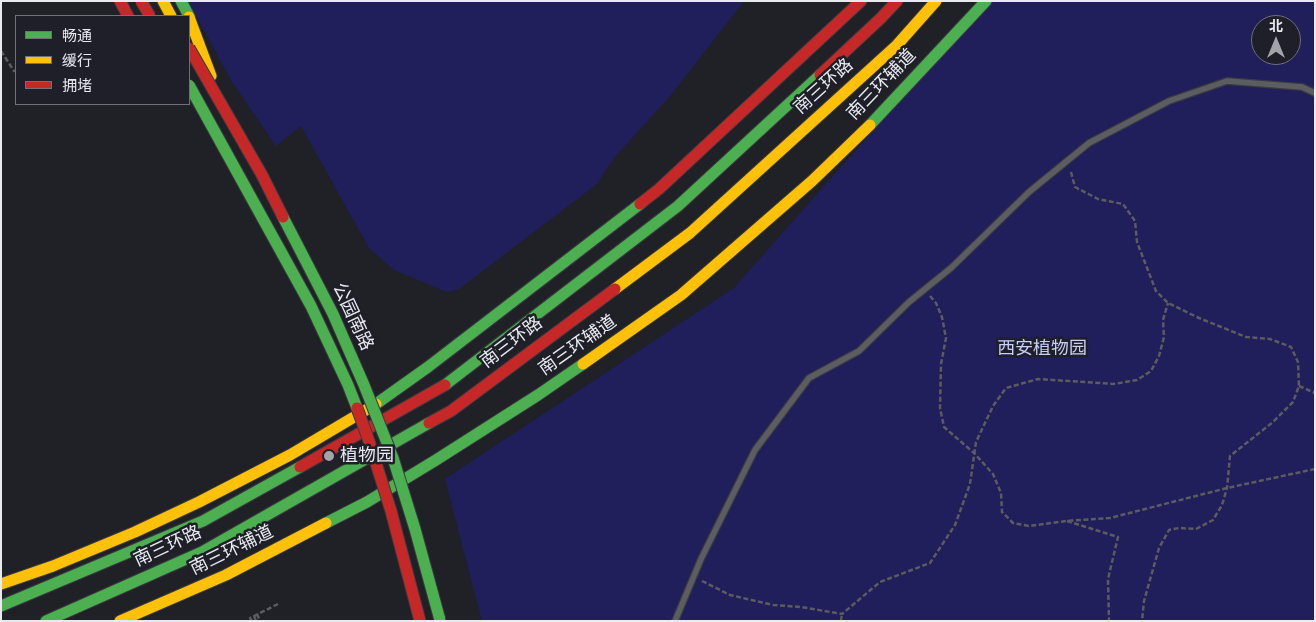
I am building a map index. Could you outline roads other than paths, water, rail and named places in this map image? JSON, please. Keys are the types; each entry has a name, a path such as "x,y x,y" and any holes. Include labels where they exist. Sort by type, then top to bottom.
{"main road":[{"path":"120,1 127,15"},
{"path":"141,1 149,15"},
{"path":"163,1 170,15"},
{"path":"181,1 188,15"},
{"path":"1,584 53,566 126,536 199,502 290,455 377,404 659,189 861,1"},
{"name":"南三环路","path":"1,606 202,521 439,390 678,206 882,18 897,1"},
{"name":"南三环路","path":"46,621 202,552 451,410 690,233 897,45 936,1"},
{"name":"南三环辅道","path":"120,621 226,575 367,502 491,425 609,346 681,294 812,181 887,108 986,1"},
{"path":"190,19 210,74 262,160 377,404"},
{"name":"公园南路","path":"190,50 262,174 337,323 364,385 392,458 415,529 440,620"},
{"name":"公园南路","path":"190,88 311,306 348,385 378,467 420,621"},
{"path":"190,100 203,116 362,413"}],"lane":[{"path":"675,621 693,578 755,450 809,378 859,351 909,302 951,268 1029,192 1090,144 1170,102 1227,81 1302,87 1315,93"}],"place":[{"name":"植物园","path":"329,456"}],"park label":[{"name":"西安植物园","path":"1042,349"}]}
